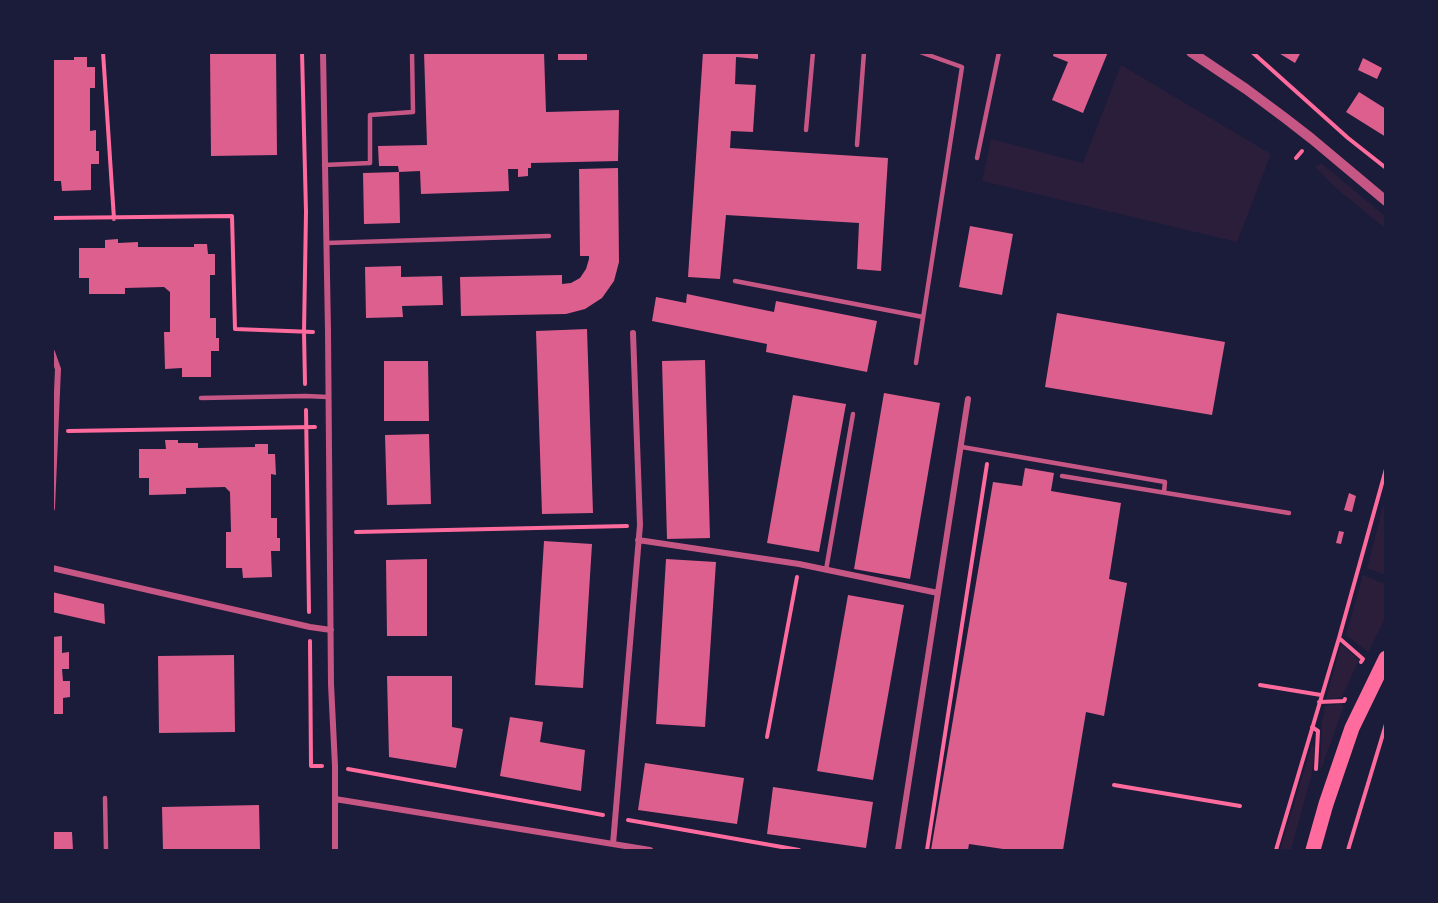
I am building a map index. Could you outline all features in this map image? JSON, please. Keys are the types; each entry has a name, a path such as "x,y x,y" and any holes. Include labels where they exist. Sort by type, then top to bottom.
{"main road":[{"path":"1313,850 1352,728 1386,658"}],"street":[{"path":"323,52 335,850"},
{"path":"1191,52 1285,118 1386,201"},
{"path":"613,844 640,525 633,333"},
{"path":"52,352 58,369 52,508"},
{"path":"898,850 968,399"},
{"path":"639,540 799,564 938,593"},
{"path":"52,568 331,630"},
{"path":"334,799 650,850"}],"lane":[{"path":"324,165 370,163 370,115 413,112 412,52"},
{"path":"806,130 813,52"},
{"path":"857,145 864,52"},
{"path":"916,363 962,67 920,52"},
{"path":"976,158 999,52"},
{"path":"326,243 549,236"},
{"path":"735,280 923,318"},
{"path":"201,398 328,397"},
{"path":"826,570 853,414"},
{"path":"962,447 1166,482 1164,492"},
{"path":"1062,476 1289,513"},
{"path":"105,798 106,850"}],"path":[{"path":"103,52 114,219"},
{"path":"302,52 306,212 304,332 311,766 335,766 798,850"},
{"path":"1252,52 1348,138 1386,168"},
{"path":"52,219 232,216 235,329 328,332"},
{"path":"55,431 305,426 328,428"},
{"path":"927,850 989,452"},
{"path":"1276,850 1386,469"},
{"path":"356,532 640,525"},
{"path":"767,737 799,564"},
{"path":"1339,638 1363,659 1360,666"},
{"path":"1260,685 1321,694"},
{"path":"1319,702 1344,700 1348,692"},
{"path":"1348,850 1386,724"},
{"path":"1114,785 1240,806"}],"shaded area":[{"path":"1121,65 1271,154 1237,242 982,181 991,139 1083,163"},
{"path":"1321,163 1385,216 1385,228 1337,189 1315,167"},
{"path":"1385,499 1386,574 1385,575 1367,568"},
{"path":"1363,575 1385,584 1385,619 1368,652 1346,635"},
{"path":"1341,644 1359,660 1342,697 1326,699"},
{"path":"1339,704 1344,706 1320,772 1322,721 1325,706"},
{"path":"1312,744 1315,748 1312,773 1291,850 1280,850"}],"building":[{"path":"210,52 276,52 277,155 211,156"},
{"path":"424,52 544,52 546,112 619,110 618,161 531,163 528,176 518,177 518,169 508,169 509,191 421,194 420,171 399,172 398,166 379,166 378,146 427,145"},
{"path":"558,52 587,52 587,60 558,60"},
{"path":"703,52 758,52 758,59 736,57 735,84 756,85 753,132 731,131 730,148 888,158 881,271 857,269 859,223 726,215 720,279 688,277"},
{"path":"1054,52 1108,52 1083,113 1052,100 1068,62 1053,56"},
{"path":"1277,52 1301,52 1295,63"},
{"path":"74,57 87,57 87,67 95,67 95,88 90,88 90,131 96,130 96,151 99,151 99,164 91,164 91,190 62,191 61,181 52,181 52,60 74,60"},
{"path":"1363,58 1382,68 1377,79 1358,70"},
{"path":"1359,92 1386,109 1386,137 1346,112"},
{"path":"618,168 619,262 614,281 602,298 585,309 566,314 461,316 460,277 562,275 562,284 571,283 580,278 586,269 589,256 580,256 579,169"},
{"path":"399,172 400,223 364,224 363,173"},
{"path":"970,226 1013,234 1002,295 959,287"},
{"path":"118,239 118,243 138,242 138,247 194,247 194,244 207,244 208,254 215,254 215,275 210,275 210,318 216,318 216,338 219,338 219,351 211,351 211,377 182,377 182,368 165,369 164,332 170,332 170,292 164,287 125,288 125,294 89,294 89,278 79,278 79,248 105,248 105,240"},
{"path":"401,266 401,277 442,276 443,305 402,306 403,317 366,318 365,267"},
{"path":"687,294 774,312 776,301 877,321 867,372 766,352 767,344 652,321 656,297 686,303"},
{"path":"1057,313 1225,342 1212,415 1045,387"},
{"path":"587,329 593,513 542,514 536,331"},
{"path":"705,360 710,538 667,539 662,361"},
{"path":"384,361 428,361 429,421 384,421"},
{"path":"884,393 940,403 910,579 854,569"},
{"path":"793,395 846,404 819,552 767,543"},
{"path":"429,434 431,504 387,505 385,435"},
{"path":"165,440 178,440 178,443 198,443 198,448 255,447 255,444 268,444 268,454 275,454 276,475 271,474 271,518 277,518 277,538 280,538 280,551 271,551 272,577 243,578 242,568 226,568 226,532 231,532 230,492 225,487 186,488 186,494 149,495 149,478 139,478 139,449 166,449"},
{"path":"1025,468 1054,473 1051,491 1121,503 1109,579 1127,583 1104,716 1086,712 1063,850 1010,850 969,844 968,850 931,850 993,482 1022,486"},
{"path":"1349,493 1356,496 1352,512 1344,510"},
{"path":"1339,531 1344,532 1341,544 1336,543"},
{"path":"544,541 592,544 583,688 535,685"},
{"path":"427,559 427,636 387,636 386,560"},
{"path":"666,559 716,562 705,727 656,724"},
{"path":"52,592 104,604 105,624 52,612"},
{"path":"848,595 904,605 873,780 817,771"},
{"path":"62,636 62,653 69,652 69,669 62,669 63,681 70,681 70,697 63,698 63,714 52,714 52,637"},
{"path":"234,655 235,732 159,733 158,656"},
{"path":"387,676 452,676 452,727 463,729 456,768 389,757"},
{"path":"510,717 543,722 540,742 585,750 581,791 500,776"},
{"path":"645,763 744,778 737,824 638,810"},
{"path":"773,787 873,802 866,848 767,834"},
{"path":"259,805 260,850 163,850 162,807"},
{"path":"52,832 72,832 73,850 52,850"}]}
